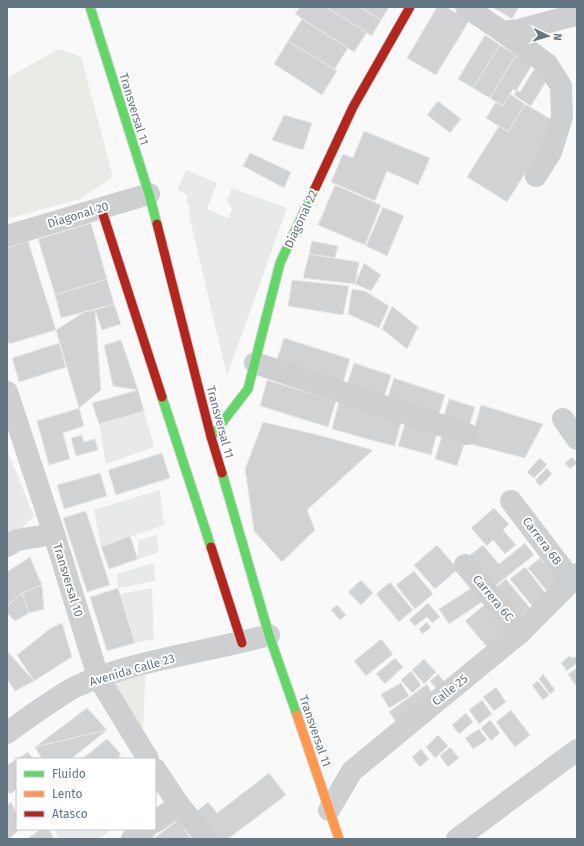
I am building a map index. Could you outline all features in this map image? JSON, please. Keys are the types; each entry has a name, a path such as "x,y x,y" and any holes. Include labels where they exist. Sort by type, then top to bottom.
{"street":[{"name":"Transversal 11","path":"90,7 149,194 211,437 269,635 339,839"},
{"name":"Diagonal 22","path":"211,437 248,389 280,264 353,107 410,7"},
{"path":"466,7 547,64 561,86 562,117 551,152 536,176"},
{"path":"503,32 519,30 577,16"},
{"name":"Diagonal 20","path":"7,236 149,194"},
{"path":"101,208 242,643"},
{"path":"255,362 467,434"},
{"name":"Transversal 10","path":"7,392 54,534 98,677 147,758"},
{"path":"563,420 577,439"},
{"name":"Carrera 6B","path":"511,501 575,578"},
{"path":"7,546 17,540 54,534"},
{"name":"Carrera 6C","path":"465,565 521,632"},
{"name":"Calle 25","path":"329,810 352,771 521,632 575,578"},
{"name":"Avenida Calle 23","path":"7,733 36,711 73,687 98,677 146,663 242,643 269,635"},
{"path":"457,839 577,750"},
{"path":"156,770 179,805 207,839"},
{"path":"156,821 179,805"},
{"path":"132,839 145,830"}],"shaded area":[{"path":"59,49 81,57 113,177 80,199 7,219 7,78"},
{"path":"186,170 217,183 207,209 228,218 232,209 227,200 232,188 287,208 227,376 189,215 190,208 186,201 188,195 177,190"},
{"path":"144,411 154,447 106,464 99,424"},
{"path":"7,450 34,516 7,543"},
{"path":"160,490 164,525 101,547 94,510"},
{"path":"157,535 159,552 138,559 138,540"},
{"path":"154,563 155,581 118,588 117,574"},
{"path":"152,588 154,639 135,643 120,594"},
{"path":"146,663 142,749 98,677"},
{"path":"55,830 111,830 99,839 58,839"}],"building":[{"path":"300,7 326,7 367,32 354,52 295,14"},
{"path":"326,7 360,7 381,20 372,36"},
{"path":"360,7 389,7 381,20"},
{"path":"437,7 446,7 469,21 436,75 407,58"},
{"path":"492,7 519,7 512,19"},
{"path":"302,19 348,48 334,70 288,41"},
{"path":"485,35 500,45 473,88 458,79"},
{"path":"288,41 337,71 322,95 274,64"},
{"path":"500,45 516,55 490,98 473,88"},
{"path":"516,55 532,65 516,91 513,89 503,106 490,98"},
{"path":"536,66 550,75 531,106 514,95 517,90 520,92"},
{"path":"510,94 525,104 508,132 486,118 496,102 503,106"},
{"path":"438,101 461,119 450,133 427,115"},
{"path":"525,104 557,123 507,202 467,177 499,126 508,132"},
{"path":"284,115 312,123 303,150 272,140"},
{"path":"364,131 430,158 418,185 387,171 375,201 331,182 343,154 353,158"},
{"path":"250,153 291,172 284,188 243,166"},
{"path":"335,185 381,205 365,245 318,225"},
{"path":"383,207 404,216 387,256 366,246"},
{"path":"91,223 107,279 55,295 38,239"},
{"path":"28,241 56,330 9,344 7,338 7,248"},
{"path":"312,241 338,246 335,258 309,254"},
{"path":"309,254 359,262 355,284 303,278"},
{"path":"364,263 381,275 371,291 355,284"},
{"path":"107,279 114,304 61,318 55,295"},
{"path":"292,280 349,286 343,315 288,306"},
{"path":"352,289 365,291 389,306 379,328 348,314"},
{"path":"114,304 121,324 102,330 95,310"},
{"path":"392,306 418,327 407,349 382,329"},
{"path":"95,310 101,390 79,408 56,330 84,312"},
{"path":"284,338 350,359 342,386 275,365"},
{"path":"121,340 138,390 113,386 104,345"},
{"path":"59,343 66,367 19,382 12,358"},
{"path":"354,363 391,375 383,401 346,388"},
{"path":"394,378 445,395 437,420 386,403"},
{"path":"267,380 336,401 328,427 260,406"},
{"path":"138,390 144,411 99,424 92,403"},
{"path":"449,399 475,407 468,430 442,422"},
{"path":"339,401 402,418 395,446 332,429"},
{"path":"481,405 543,424 525,458 470,444"},
{"path":"79,408 84,426 63,433 70,459 49,465 37,421"},
{"path":"406,420 438,430 431,455 398,446"},
{"path":"263,422 373,450 307,510 315,530 282,562 254,531 245,469"},
{"path":"443,432 466,439 457,466 435,459"},
{"path":"82,435 84,442 95,439 98,450 76,456 71,438"},
{"path":"162,453 170,478 116,495 108,470"},
{"path":"572,457 577,463 570,469 565,463"},
{"path":"540,458 547,465 534,478 527,472"},
{"path":"547,468 552,474 540,486 535,480"},
{"path":"100,473 107,496 64,509 57,485"},
{"path":"494,508 509,524 503,530 516,545 505,554 493,540 487,546 471,528"},
{"path":"86,511 110,585 87,592 63,518"},
{"path":"130,536 138,559 109,569 101,547"},
{"path":"525,543 534,555 490,590 466,558 483,545 499,564"},
{"path":"437,545 458,569 435,589 414,565"},
{"path":"30,557 42,585 22,593 7,606 7,572"},
{"path":"540,558 559,580 547,591 528,568"},
{"path":"525,567 547,595 533,607 510,579"},
{"path":"414,571 433,594 415,609 396,585"},
{"path":"506,579 530,608 518,618 494,589"},
{"path":"361,580 373,593 361,605 348,592"},
{"path":"390,582 413,610 399,622 376,594"},
{"path":"42,585 44,609 29,613 22,593"},
{"path":"475,586 485,600 449,624 439,609"},
{"path":"118,588 135,643 107,651 90,597"},
{"path":"22,593 29,613 15,621 7,613 7,606"},
{"path":"488,602 510,627 487,647 465,621"},
{"path":"428,603 440,617 432,623 427,617 415,626 409,620"},
{"path":"337,605 346,615 340,620 331,610"},
{"path":"427,622 431,628 422,634 419,629"},
{"path":"62,623 72,657 34,681 17,655 51,628"},
{"path":"381,639 393,654 366,676 354,661"},
{"path":"7,651 34,681 15,691 7,679"},
{"path":"577,655 577,663 567,671 561,663 569,656 574,658"},
{"path":"395,658 403,667 385,684 376,674"},
{"path":"424,659 436,672 424,684 412,670"},
{"path":"577,668 577,684 575,685 568,674"},
{"path":"411,671 421,685 412,693 401,680"},
{"path":"438,674 448,686 440,693 430,681"},
{"path":"543,674 555,690 550,694 539,679"},
{"path":"538,681 549,695 543,700 532,685"},
{"path":"401,683 409,696 389,708 381,694"},
{"path":"427,684 433,695 396,722 389,712"},
{"path":"496,687 506,702 494,711 483,697"},
{"path":"482,700 492,714 479,724 469,710"},
{"path":"87,708 107,730 35,747"},
{"path":"511,710 530,735 515,747 496,722"},
{"path":"466,713 473,722 459,734 452,725"},
{"path":"490,720 500,733 491,741 481,728"},
{"path":"479,729 487,740 473,749 465,738"},
{"path":"107,730 72,758 41,758 35,747"},
{"path":"438,735 448,746 435,758 426,747"},
{"path":"107,739 121,754 118,758 83,758"},
{"path":"450,747 459,758 448,767 440,756"},
{"path":"421,749 429,759 420,767 412,757"},
{"path":"28,752 32,758 18,758"},
{"path":"16,759 16,790 10,794 7,790 7,765"},
{"path":"269,773 286,795 228,839 212,839 193,814 208,802 217,813"},
{"path":"11,802 16,812 16,830 19,830 9,839 7,839 7,805"},
{"path":"178,820 191,839 153,839"},
{"path":"40,830 50,830 54,839 27,839"}],"traffic: fast":[{"path":"90,7 149,194 157,224"},
{"path":"211,437 248,389 280,263 311,197"},
{"path":"162,397 211,547"},
{"path":"222,473 269,635 297,715"}],"traffic: slow":[{"path":"297,715 339,839"}],"traffic: jam":[{"path":"311,197 353,107 410,7"},
{"path":"101,208 162,397"},
{"path":"157,224 211,437 222,473"},
{"path":"211,547 242,643"}]}
